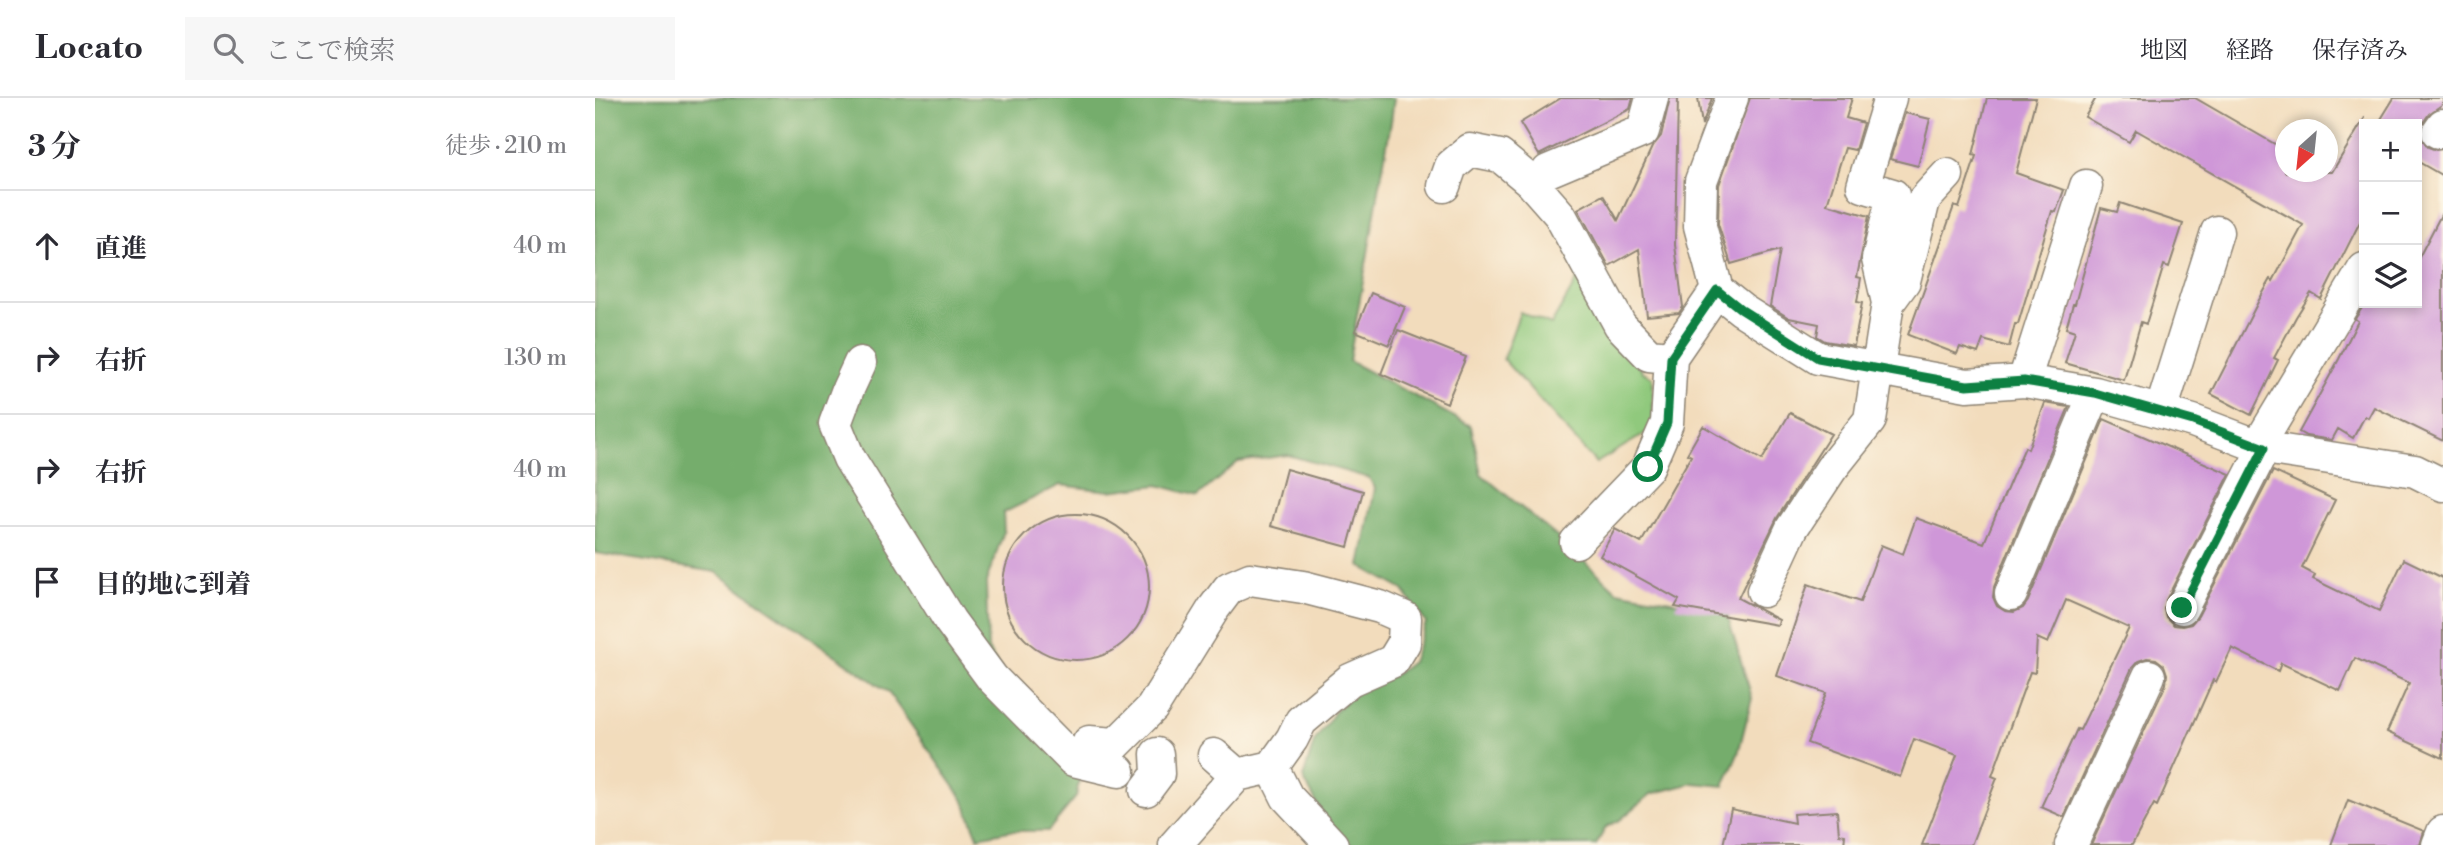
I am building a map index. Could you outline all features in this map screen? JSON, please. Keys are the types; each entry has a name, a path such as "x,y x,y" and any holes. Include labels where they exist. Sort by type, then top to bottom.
{"street":[{"path":"1548,171 1643,131 1653,98"},
{"path":"1733,98 1701,181 1700,226 1717,290 1742,310 1818,358 1967,385 2024,381 2095,393 2161,411 2261,447 2415,471 2443,485"},
{"path":"1763,591 1792,528 1831,469 1870,420 1888,303 1878,260 1893,195 1863,186 1890,98"},
{"path":"1444,186 1451,166 1470,150 1500,156 1530,181 1560,215 1620,325 1650,355 1671,357"},
{"path":"1888,303 1904,281 1924,200 1947,174"},
{"path":"2024,381 2086,186"},
{"path":"2161,411 2217,232"},
{"path":"2182,608 2261,447 2359,278"},
{"path":"1576,542 1648,467 1667,423 1671,357 1717,290"},
{"path":"860,363 835,424 849,458 950,621 992,678 1073,760 1119,772"},
{"path":"2011,594 2095,393"},
{"path":"1089,743 1115,744 1152,708 1229,588 1250,579 1303,587 1380,607 1405,618 1404,643 1393,661 1350,680 1301,720 1272,767"},
{"path":"2070,845 2149,676"},
{"path":"1146,790 1158,774 1157,754"},
{"path":"1175,845 1225,765 1272,767"},
{"path":"1272,767 1287,797 1332,845"},
{"path":"2438,845 2443,832"}],"green space":[{"path":"595,98 1394,98 1349,361 1471,426 1481,474 1617,591 1726,611 1752,698 1738,754 1724,786 1693,783 1651,794 1620,820 1606,827 1596,845 1348,845 1321,811 1303,778 1314,742 1335,712 1358,689 1396,674 1412,662 1426,623 1403,590 1360,566 1375,488 1369,478 1288,455 1238,462 1198,496 1158,485 1109,491 1060,485 1003,513 1004,531 986,582 988,649 1014,691 1083,760 1076,797 1048,831 1009,831 978,837 963,799 888,692 716,572 595,553"},
{"path":"1580,275 1643,372 1653,377 1653,429 1596,463 1503,359 1520,312 1551,325"}],"building":[{"path":"1561,98 1633,98 1630,109 1539,155 1520,123"},
{"path":"1670,98 1678,98 1675,245 1683,307 1679,313 1647,316 1639,249 1609,266 1578,209 1603,195 1618,220 1652,147 1661,136"},
{"path":"1698,98 1712,98 1702,125"},
{"path":"1750,98 1852,98 1846,118 1863,123 1855,150 1845,148 1827,204 1869,216 1857,277 1861,278 1857,302 1862,303 1854,346 1825,341 1817,336 1819,324 1789,318 1770,306 1780,250 1731,264 1718,224 1719,185"},
{"path":"1987,98 2036,98 2016,173 2064,190 2056,212 2052,211 2009,347 1983,340 1978,353 1960,347 1957,354 1908,335 1954,206 1959,208 1976,156 1973,155"},
{"path":"2096,98 2195,98 2275,144 2275,182 2338,182 2338,162 2359,127 2359,224 2321,299 2311,293 2296,317 2274,358 2278,360 2251,415 2211,394 2259,300 2271,279 2273,281 2303,225 2136,130 2129,142 2085,117"},
{"path":"2394,98 2443,98 2443,104 2429,114 2422,124 2422,119 2381,119"},
{"path":"1905,113 1930,119 1918,166 1890,159"},
{"path":"2422,139 2428,147 2443,149 2443,176 2422,164"},
{"path":"2120,203 2183,224 2169,267 2164,265 2146,324 2141,322 2124,380 2065,363 2075,331 2066,328 2101,208 2117,212"},
{"path":"2443,211 2443,441 2374,407 2368,418 2365,416 2353,438 2338,429 2332,440 2306,436 2299,432 2339,359 2362,308 2422,308 2422,251"},
{"path":"1371,293 1405,307 1389,345 1355,331"},
{"path":"1398,330 1466,357 1447,403 1381,374"},
{"path":"2045,403 2069,407 1994,587 1993,597 1997,606 2014,612 2023,608 2028,601 2104,419 2230,474 2166,600 2166,617 2174,625 2191,624 2198,616 2273,471 2335,500 2302,568 2315,575 2313,579 2379,611 2404,559 2443,578 2443,758 2387,732 2409,683 2355,658 2340,691 2281,663 2278,671 2232,648 2216,682 2213,680 2157,806 2154,804 2132,845 2091,845 2166,684 2167,674 2164,665 2156,659 2138,661 2132,668 2064,817 2041,807 2077,729 2080,730 2129,628 2066,600 2048,643 2037,638 2035,673 2030,672 1992,776 1997,778 1971,845 1922,845 1957,755 1914,739 1900,777 1807,743 1826,693 1777,676 1808,584 1860,602 1881,545 1903,554 1916,518 1984,543 2025,447 2028,449"},
{"path":"1790,413 1831,434 1777,518 1738,598 1779,620 1778,625 1675,607 1679,600 1600,556 1615,529 1641,543 1691,456 1687,454 1703,426 1762,460"},
{"path":"1286,469 1363,491 1348,547 1271,526"},
{"path":"1076,514 1104,520 1128,535 1143,559 1149,587 1143,615 1128,639 1104,654 1076,660 1048,654 1024,639 1009,615 1003,587 1009,559 1024,535 1048,520"},
{"path":"2348,800 2424,831 2420,845 2331,845"},
{"path":"1731,809 1794,823 1793,814 1837,811 1839,834 1845,835 1844,845 1723,845"}],"route":[{"path":"1648,467 1667,423 1671,357 1717,290 1742,310 1818,358 1967,385 2024,381 2095,393 2193,421 2264,448 2182,608"}]}
